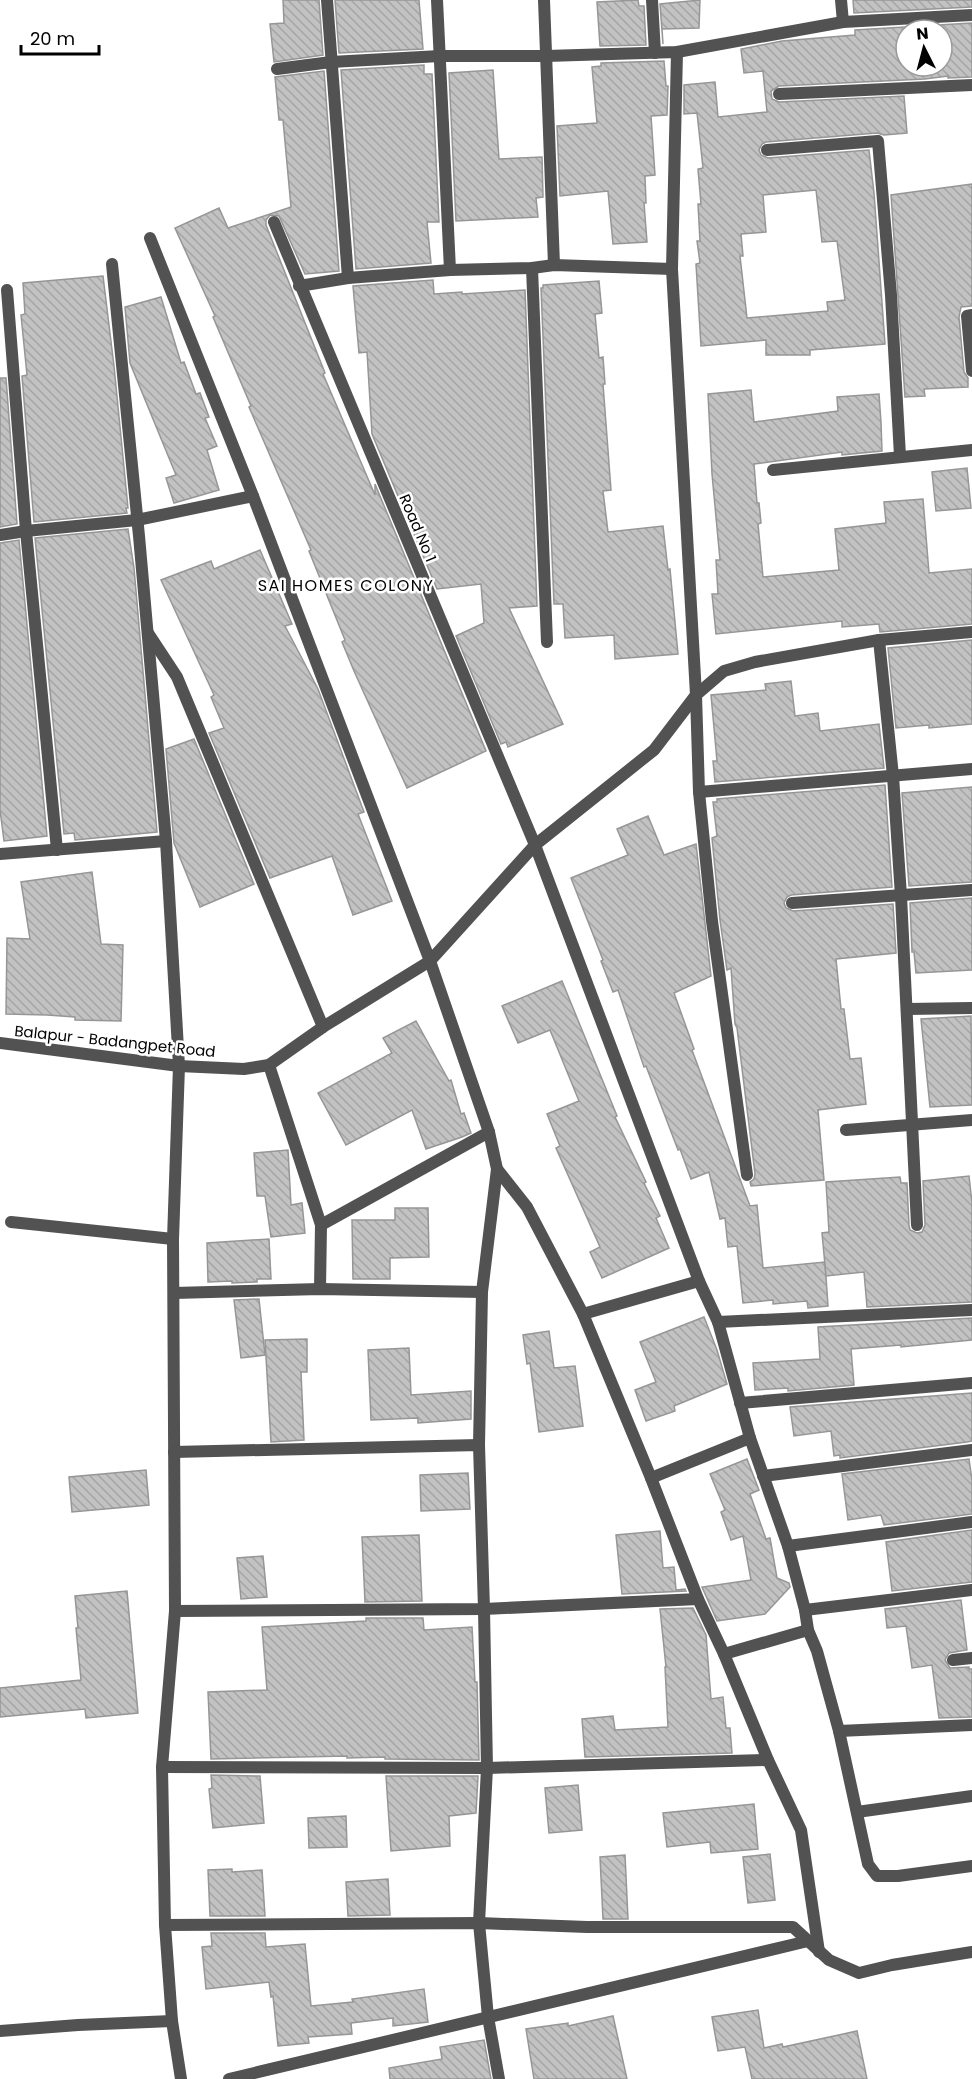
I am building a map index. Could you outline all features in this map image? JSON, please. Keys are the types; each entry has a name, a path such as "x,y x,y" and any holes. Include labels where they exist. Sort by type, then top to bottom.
{"street":[{"path":"327,0 348,278"},
{"path":"436,0 450,270"},
{"path":"544,0 554,265"},
{"path":"652,0 655,52"},
{"path":"841,0 843,22"},
{"path":"277,69 331,62 440,56 677,52 843,22 972,15"},
{"path":"677,52 672,269 696,695 699,792 712,921 747,1175"},
{"path":"779,94 972,85"},
{"path":"767,150 878,141 891,296 900,456"},
{"name":"Road No 1","path":"273,222 535,844 699,1281 718,1322 750,1438 788,1546 808,1630 817,1651 839,1731 868,1864 877,1876 898,1876 972,1866"},
{"path":"150,238 253,496 430,961 489,1132 497,1169 482,1292 479,1445 487,1768 479,1923 488,2018 499,2079"},
{"path":"112,264 166,842 178,1066 173,1239 175,1611 162,1767 165,1925 172,2021 182,2079"},
{"path":"299,286 348,278 554,265 672,269"},
{"path":"532,268 547,642"},
{"path":"7,290 26,531 57,850"},
{"path":"972,315 967,316 972,371"},
{"path":"773,470 972,450"},
{"path":"0,535 137,520 253,496"},
{"path":"147,632 177,677 323,1027"},
{"name":"Balapur - Badangpet Road","path":"0,1043 178,1066 244,1069 269,1065 323,1027 430,961 535,844 654,750 696,695 724,671 755,662 879,640 972,632"},
{"path":"879,640 893,776 901,896 917,1225"},
{"path":"699,792 972,769"},
{"path":"0,854 166,842"},
{"path":"792,903 972,890"},
{"path":"907,1009 972,1008"},
{"path":"269,1065 321,1225 320,1289"},
{"path":"846,1130 972,1120"},
{"path":"321,1225 489,1132"},
{"path":"497,1169 527,1207 583,1314 698,1599 801,1830 819,1952"},
{"path":"12,1222 173,1239"},
{"path":"583,1314 699,1281"},
{"path":"174,1293 320,1289 482,1292"},
{"path":"718,1322 972,1310"},
{"path":"740,1403 972,1383"},
{"path":"651,1478 750,1438"},
{"path":"174,1452 479,1445"},
{"path":"763,1476 972,1450"},
{"path":"788,1546 972,1522"},
{"path":"805,1610 972,1590"},
{"path":"175,1611 484,1609 698,1599"},
{"path":"724,1654 808,1630"},
{"path":"953,1660 972,1658"},
{"path":"839,1731 972,1725"},
{"path":"162,1767 487,1768 768,1760"},
{"path":"857,1812 972,1796"},
{"path":"165,1925 479,1923 587,1927 793,1928 829,1960 860,1973 892,1965 972,1952"},
{"path":"229,2079 808,1941"},
{"path":"0,2031 172,2021"}],"building":[{"path":"283,0 319,0 323,55 274,62 270,24 284,23"},
{"path":"335,0 419,0 423,49 339,53"},
{"path":"638,0 639,6 644,6 646,45 600,46 597,2"},
{"path":"700,0 699,28 662,29 663,44 660,4"},
{"path":"853,0 972,0 972,7 854,13"},
{"path":"972,23 972,77 954,78 954,24"},
{"path":"894,28 894,78 933,78 779,86 771,91 772,99 779,102 904,96 907,133 884,135 877,133 766,142 759,150 761,155 768,158 869,150 885,344 810,350 810,355 766,355 766,340 701,346 696,264 700,263 697,241 700,241 698,204 701,204 698,169 703,168 697,113 684,114 684,85 715,82 718,117 767,112 763,71 744,73 741,49 782,41 855,35 855,30","holes":["816,190 822,242 837,241 845,300 827,302 828,311 747,318 740,256 743,256 741,234 766,232 763,195"]},
{"path":"664,61 666,86 668,86 667,115 651,116 655,175 645,176 646,203 644,203 647,242 613,244 608,191 560,196 557,126 597,123 592,67 601,66 601,63"},
{"path":"424,65 424,74 432,74 439,222 427,222 431,263 356,269 341,70"},
{"path":"493,70 499,159 542,157 543,197 536,198 538,217 456,221 449,73"},
{"path":"324,71 339,271 305,274 279,216 270,215 266,220 266,225 325,373 323,374 375,495 375,484 486,751 407,788 354,671 342,642 345,640 309,551 311,550 249,407 251,406 213,317 215,316 175,228 219,208 228,228 291,207 283,120 279,120 275,77"},
{"path":"972,184 972,306 961,307 959,317 964,372 968,378 968,387 924,389 925,396 905,397 891,195"},
{"path":"103,276 114,366 127,513 34,522 22,376 27,375 21,315 25,314 23,283"},
{"path":"433,280 434,294 525,290 537,606 509,608 563,724 508,747 506,742 501,744 456,636 484,623 481,584 437,589 372,434 367,352 359,353 353,286"},
{"path":"599,281 602,313 595,314 599,358 603,357 605,384 603,384 611,490 603,491 608,532 663,526 668,570 670,569 678,654 615,659 614,635 565,638 563,604 554,604 541,288 543,285"},
{"path":"161,297 181,363 184,362 196,394 200,393 209,417 205,418 217,446 207,450 219,490 174,503 166,478 176,475 130,363 125,307"},
{"path":"0,378 6,378 17,524 0,527"},
{"path":"751,390 754,422 838,411 837,397 879,394 881,422 882,451 842,455 842,452 754,464 761,523 758,524 763,577 839,570 835,529 886,523 884,502 923,499 929,573 972,569 972,624 880,632 879,624 842,627 842,621 716,634 712,594 718,594 716,560 720,560 708,394"},
{"path":"967,468 971,508 936,511 932,472"},
{"path":"128,529 134,568 157,832 75,840 74,833 64,834 35,538"},
{"path":"19,540 47,836 4,841 0,810 0,543"},
{"path":"260,550 292,624 285,626 318,689 364,812 358,814 392,901 353,915 332,856 270,878 209,733 224,728 211,697 214,695 161,580 211,561 214,569"},
{"path":"972,640 972,724 896,728 888,648"},
{"path":"791,681 795,716 818,713 820,731 879,724 884,768 715,782 713,761 717,761 711,695 766,690 765,684"},
{"path":"194,739 254,884 200,907 174,843 166,749"},
{"path":"885,785 892,887 791,895 784,903 786,908 793,911 893,904 896,953 836,959 841,1009 844,1009 850,1059 861,1058 866,1104 818,1110 824,1180 751,1186 750,1182 754,1179 755,1174 735,1024 731,968 727,970 720,920 712,838 717,836 713,802 717,802 717,799"},
{"path":"972,787 972,882 909,886 902,793"},
{"path":"648,816 664,855 696,844 711,976 674,993 694,1049 692,1050 750,1206 757,1205 763,1268 825,1262 828,1306 808,1308 807,1301 773,1304 773,1300 743,1303 737,1246 728,1247 725,1218 720,1219 709,1172 691,1179 646,1066 644,1067 618,990 613,992 601,961 603,960 571,878 628,855 617,829"},
{"path":"92,872 101,944 123,945 121,1021 6,1014 7,938 30,939 21,882"},
{"path":"972,898 972,970 916,973 914,952 912,952 910,903"},
{"path":"562,981 617,1116 615,1117 660,1216 656,1218 669,1248 602,1278 590,1252 600,1247 556,1148 560,1146 547,1114 579,1101 550,1030 518,1043 502,1006"},
{"path":"971,1016 972,1105 930,1107 921,1019"},
{"path":"416,1021 449,1081 451,1080 461,1114 464,1113 471,1133 426,1149 412,1110 346,1145 318,1093 392,1053 383,1038"},
{"path":"288,1150 291,1205 302,1203 305,1233 271,1237 265,1196 257,1196 254,1153"},
{"path":"969,1176 972,1203 972,1302 867,1307 864,1272 826,1276 822,1233 829,1232 826,1182 900,1177 901,1183 907,1183 910,1230 917,1233 922,1232 925,1225 923,1181"},
{"path":"395,1208 428,1208 429,1257 390,1258 390,1279 353,1279 352,1220 395,1220"},
{"path":"269,1239 271,1279 257,1279 257,1282 208,1282 207,1243"},
{"path":"259,1299 265,1355 241,1358 234,1300"},
{"path":"704,1317 727,1384 674,1406 675,1411 646,1421 635,1390 656,1382 640,1342"},
{"path":"972,1318 972,1340 851,1349 854,1385 788,1391 788,1388 755,1390 753,1363 820,1359 818,1327"},
{"path":"549,1331 554,1368 575,1366 583,1426 539,1432 530,1363 527,1364 523,1335"},
{"path":"307,1339 307,1372 301,1372 304,1440 271,1442 265,1340"},
{"path":"409,1348 411,1395 471,1391 471,1419 418,1423 418,1418 371,1420 368,1350"},
{"path":"972,1393 972,1441 840,1458 840,1455 834,1456 831,1431 794,1436 790,1407"},
{"path":"747,1459 759,1490 750,1494 766,1539 770,1538 777,1578 789,1583 790,1587 765,1614 717,1621 702,1587 751,1580 743,1536 731,1540 721,1512 725,1510 710,1474"},
{"path":"969,1459 972,1480 972,1514 884,1525 881,1515 848,1520 842,1474"},
{"path":"146,1470 149,1505 72,1512 69,1477"},
{"path":"468,1473 470,1509 421,1511 420,1475"},
{"path":"972,1530 972,1582 892,1591 886,1542"},
{"path":"660,1531 663,1568 674,1567 676,1590 685,1589 686,1591 622,1594 616,1535"},
{"path":"419,1535 422,1601 365,1602 362,1537"},
{"path":"263,1556 267,1597 241,1599 237,1558"},
{"path":"127,1591 138,1713 86,1718 85,1709 0,1717 0,1688 81,1680 75,1596"},
{"path":"961,1600 967,1650 949,1653 945,1660 950,1668 969,1667 972,1669 972,1717 939,1718 932,1665 912,1668 906,1626 887,1628 885,1609"},
{"path":"693,1608 706,1635 711,1699 723,1697 726,1728 730,1728 732,1753 585,1757 582,1719 613,1716 615,1730 668,1727 666,1667 660,1609"},
{"path":"366,1618 423,1618 424,1630 472,1627 475,1682 477,1682 479,1760 347,1758 347,1756 211,1759 208,1692 267,1690 262,1627 366,1621"},
{"path":"211,1775 260,1776 264,1823 213,1828 209,1789 212,1788"},
{"path":"386,1776 478,1776 476,1813 449,1816 450,1846 391,1851"},
{"path":"578,1785 582,1830 549,1833 545,1788"},
{"path":"754,1804 758,1849 711,1853 710,1842 667,1847 663,1813"},
{"path":"346,1816 347,1847 309,1848 308,1818"},
{"path":"770,1854 775,1900 748,1903 743,1857"},
{"path":"625,1855 628,1919 603,1919 600,1857"},
{"path":"232,1869 232,1872 262,1870 265,1916 210,1916 208,1870"},
{"path":"388,1879 390,1915 348,1916 346,1882"},
{"path":"211,1933 265,1933 266,1947 305,1944 311,2006 353,2002 352,1999 424,1989 428,2022 393,2026 393,2018 351,2023 352,2034 308,2037 309,2043 278,2046 273,1996 271,1997 269,1982 206,1989 202,1947 212,1946"},
{"path":"758,2010 764,2048 782,2044 783,2047 857,2031 867,2079 752,2079 745,2047 718,2051 712,2017"},
{"path":"613,2016 627,2079 534,2079 526,2029 568,2023 568,2026"},
{"path":"484,2040 491,2079 390,2079 389,2068 442,2059 440,2047"}],"district":[{"name":"SAI HOMES COLONY","path":"346,585"}]}
